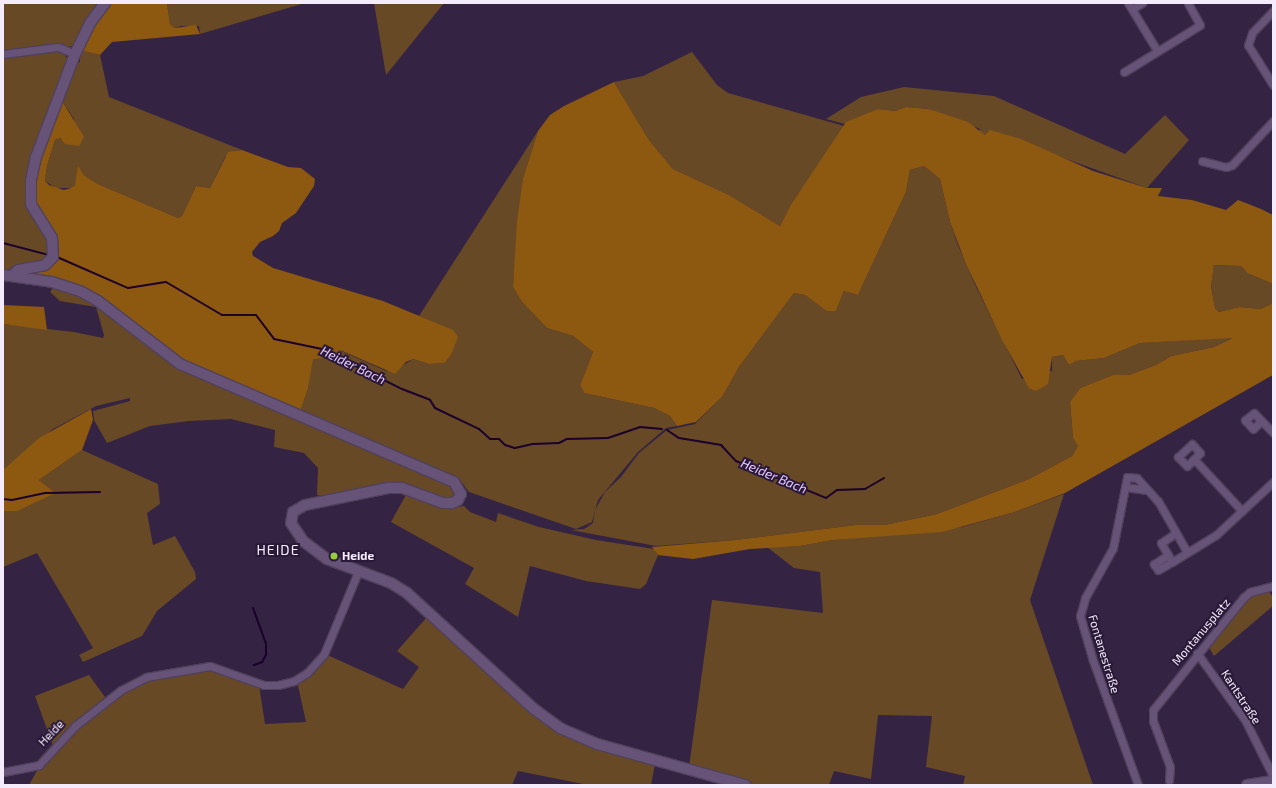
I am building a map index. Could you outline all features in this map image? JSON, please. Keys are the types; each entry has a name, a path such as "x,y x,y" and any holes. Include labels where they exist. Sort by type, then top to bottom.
{"main road":[{"path":"7,276 18,270 45,265 53,255 52,238 31,204 31,180 36,157 75,54 90,23 105,3"},
{"path":"7,276 52,282 93,297 180,364 450,481 457,486 461,494 458,500 450,504 402,488 378,490 305,505 296,510 291,517 295,532 312,549 326,559 391,583 407,593 534,709 579,738 745,785"},
{"path":"1247,785 1273,781"}],"street":[{"path":"1142,3 1130,6 1154,47"},
{"path":"1124,72 1200,25 1188,3"},
{"path":"1273,11 1252,33 1248,45 1273,84"},
{"path":"3,54 58,47 75,54"},
{"path":"1202,161 1226,167 1232,165 1273,121"},
{"path":"1261,421 1273,433"},
{"path":"1194,459 1242,511"},
{"name":"Fontanestraße","path":"1138,785 1093,662 1080,616 1085,598 1113,548 1127,477 1137,478 1158,501 1187,552"},
{"path":"1176,533 1161,542 1170,558 1187,552 1216,535 1273,482"},
{"name":"Heide","path":"3,772 39,765 75,726 121,690 146,677 210,666 264,685 278,685 294,681 307,673 324,654 358,572"},
{"name":"Montanusplatz","path":"1169,780 1170,767 1151,716 1155,707 1197,653 1250,592 1273,586"},
{"name":"Kantstraße","path":"1197,653 1245,720 1273,776"}],"shaded area":[{"path":"3,3 104,3 74,46 3,53"},
{"path":"108,3 167,3 170,24 175,28 196,25 200,34 112,42 100,55 80,50 93,23"},
{"path":"167,3 305,3 200,34 199,26 181,26 175,28 170,24"},
{"path":"374,3 444,3 386,75"},
{"path":"43,49 63,51 70,64 36,155 51,258 14,269 3,270 3,55"},
{"path":"80,50 100,55 109,97 242,150 234,151 225,157 210,188 196,186 182,216 178,218 98,184 85,176 81,170 75,185 71,188 56,188 45,181 47,166 55,140 60,138 63,141 75,127 74,119 61,99 76,63 80,62"},
{"path":"692,52 717,85 728,93 844,126 790,206 780,226 729,195 673,169 649,140 614,82 643,76"},
{"path":"614,82 649,140 673,169 729,195 780,226 790,206 846,122 878,109 895,111 906,107 929,109 968,122 985,135 990,130 1021,139 1093,171 1147,188 1162,188 1158,196 1192,200 1226,210 1238,200 1261,209 1273,215 1273,284 1247,273 1241,266 1214,265 1211,286 1215,308 1219,312 1239,307 1261,309 1273,303 1273,375 1065,493 1015,512 942,532 833,540 800,546 750,549 693,559 658,555 652,547 735,540 856,525 885,525 937,514 1029,479 1072,456 1078,446 1073,438 1070,402 1080,388 1113,375 1129,375 1156,365 1171,356 1214,347 1232,338 1140,343 1104,358 1076,361 1069,365 1063,355 1052,357 1048,384 1036,391 1029,388 1002,340 966,264 950,222 940,179 924,166 910,170 906,192 858,295 844,291 836,311 827,311 805,295 794,293 739,367 722,397 696,422 677,426 670,416 654,408 584,393 580,385 593,352 573,336 547,328 522,302 513,287 517,222 523,178 538,131 550,115 564,106"},
{"path":"904,87 994,96 1125,154 1165,115 1189,140 1147,188 1058,156 985,135 979,132 980,129 929,109 906,107 895,111 878,109 845,124 826,119 861,97"},
{"path":"61,99 84,137 79,146 65,144 60,138 55,140 47,166 45,181 49,185 64,190 71,188 75,185 78,166 85,176 98,184 178,218 182,216 196,186 210,188 228,152 242,150 288,167 301,168 315,179 314,186 296,213 282,223 279,231 273,236 260,242 252,252 253,256 273,268 383,301 453,330 458,337 451,355 445,363 429,364 413,359 406,362 395,374 340,350 334,358 313,359 308,389 299,414 180,364 98,301 15,272 40,266 54,254 40,220 31,180"},
{"path":"538,131 523,178 513,287 522,302 547,328 573,336 593,352 580,385 584,393 654,408 670,416 677,426 666,428 638,452 598,500 592,522 576,529 469,492 460,480 299,413 308,389 312,359 334,358 339,350 386,371 399,368 413,359 429,364 445,363 451,355 435,323 419,316"},
{"path":"924,166 940,179 950,222 958,245 977,289 1022,379 1052,371 1052,357 1063,355 1069,365 1076,361 1104,358 1140,343 1233,337 1214,347 1171,356 1156,365 1129,375 1113,375 1080,388 1070,402 1073,438 1078,446 1072,456 1029,479 937,514 885,525 856,525 735,540 656,546 571,530 584,529 593,523 595,510 605,492 621,477 639,453 667,430 695,424 722,397 739,367 794,293 805,295 828,311 836,311 844,291 858,295 906,192 910,170"},
{"path":"1214,265 1241,266 1247,273 1273,284 1273,303 1261,309 1239,307 1219,312 1215,308 1211,285"},
{"path":"56,284 79,291 145,339 448,483 455,494 449,499 411,488 325,497 317,495 318,468 304,453 274,447 275,430 231,419 189,421 150,426 107,443 94,420 93,411 130,401 130,398 96,406 53,429 3,470 3,324 74,332 103,338 104,335 96,307 60,301 50,292"},
{"path":"3,305 44,307 47,330 3,324"},
{"path":"91,409 93,420 82,450 39,480 56,493 18,511 3,511 3,470 39,438"},
{"path":"82,450 158,484 160,504 147,513 153,545 175,536 195,572 196,579 157,611 142,636 83,662 79,655 93,648 37,553 3,567 3,511 18,511 56,493 39,480"},
{"path":"407,493 451,508 464,506 470,512 496,522 498,513 539,527 596,540 654,549 658,555 646,584 640,589 586,581 530,566 518,617 465,584 474,568 391,522"},
{"path":"1064,494 1030,600 1093,785 963,785 965,776 926,767 932,716 878,715 871,779 834,771 829,785 755,785 689,767 712,600 823,613 820,572 794,568 767,547 800,546 833,540 962,527 1015,512"},
{"path":"1269,592 1273,597 1273,606 1214,656 1208,646 1250,598 1258,593"},
{"path":"428,616 532,711 655,764 651,785 588,785 518,771 512,785 29,785 38,769 76,727 138,681 210,668 259,685 265,724 306,722 297,681 325,654 403,689 419,667 397,651"},
{"path":"89,675 105,697 53,746 35,696"}],"waterway":[{"name":"Heider Bach","path":"3,243 49,255"},
{"name":"Heider Bach","path":"57,257 128,288 166,282 222,315 256,315 274,339 322,349 402,389 430,400 435,408 479,429 490,439 499,439 505,445 515,448 533,444 559,443 567,439 608,438 640,427 662,429"},
{"name":"Heider Bach","path":"667,430 679,438 721,445 736,461 826,498 837,490 865,489 884,478"},
{"path":"3,499 12,500 46,493 100,492"},
{"path":"253,608 266,643 266,655 262,662 254,665"}],"place":[{"name":"Heide","path":"334,556"}],"district":[{"name":"HEIDE","path":"278,550"}]}
